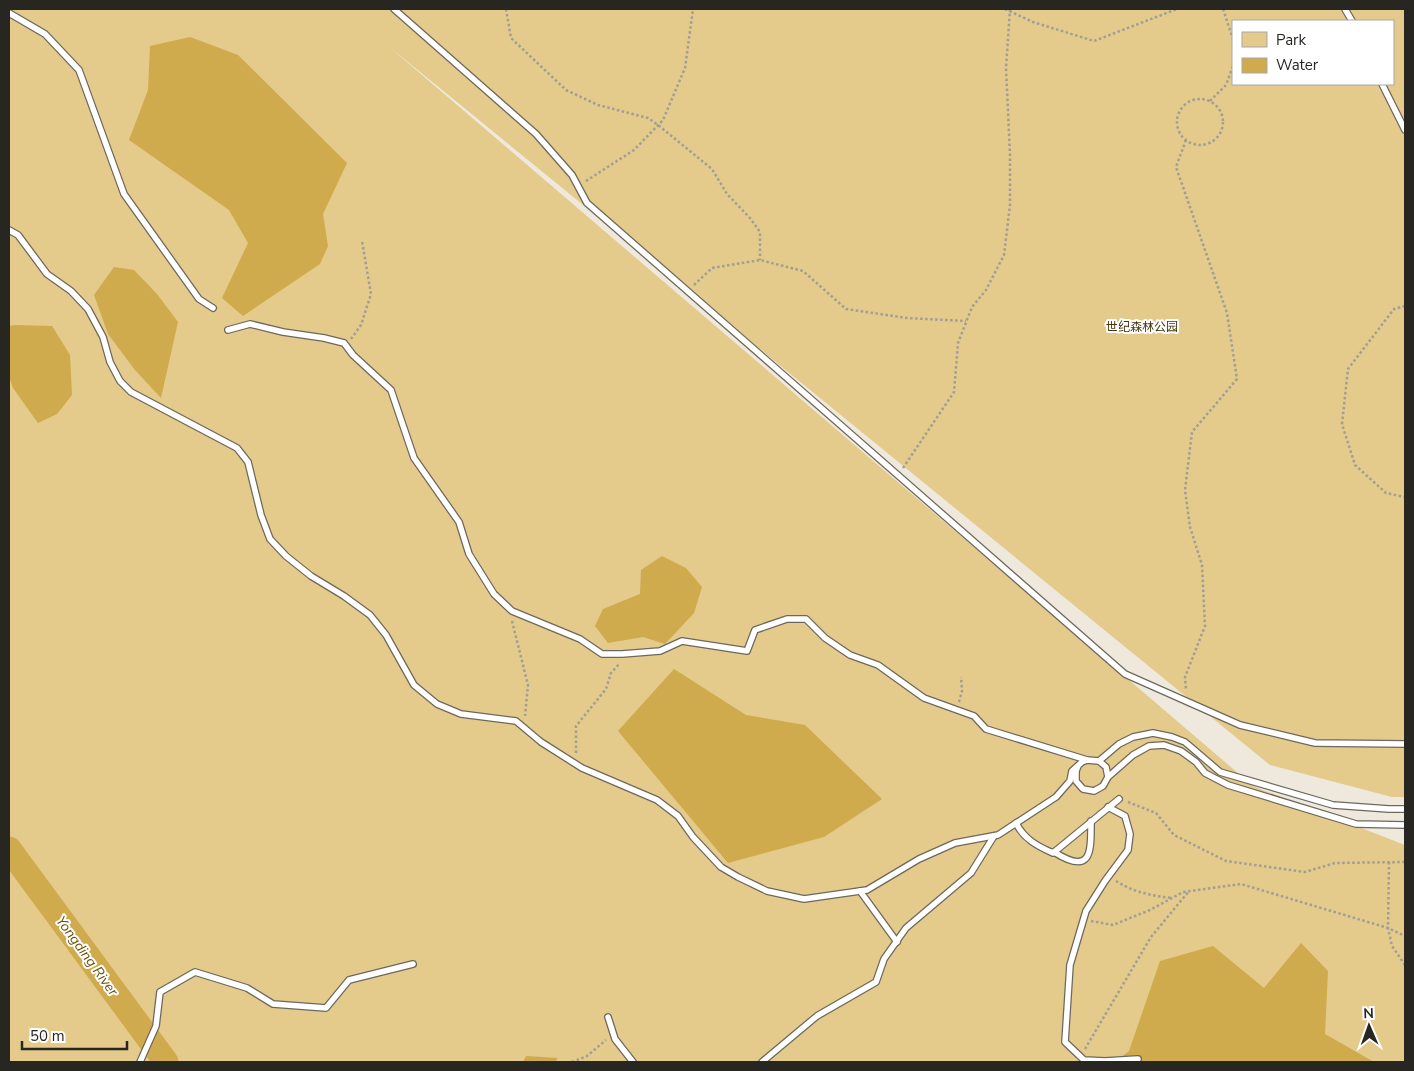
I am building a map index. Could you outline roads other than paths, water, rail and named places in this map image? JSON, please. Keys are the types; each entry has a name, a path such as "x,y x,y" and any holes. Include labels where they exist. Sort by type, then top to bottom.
{"lane":[{"path":"394,9 536,134 572,174 588,203 1126,674 1240,725 1315,743 1405,744"},
{"path":"1345,9 1351,20"},
{"path":"9,12 45,34 79,70 124,194 199,300 212,308"},
{"path":"1382,85 1405,130"},
{"path":"9,230 18,235 47,274 72,291 88,309 103,337 110,362 120,381 131,392 237,448 248,462 261,515 270,540 311,576 344,596 370,615 386,636 414,685 437,704 461,714 516,721 541,742 576,764 657,800 678,816 693,837 721,867 767,892 804,899 868,890 919,859 955,843 994,836 1016,823 1056,796 1070,781 1072,771 1087,760"},
{"path":"228,330 250,324 344,343 353,355 391,390 414,458 459,522 469,554 494,594 512,610 580,639 602,654 660,651 682,642 747,651 755,630 787,619 806,619 825,638 850,655 878,665 924,698 974,716 986,729 1087,760 1099,760 1119,744 1132,737 1153,732 1172,736 1185,742 1220,772 1333,805 1405,809"},
{"path":"1078,766 1075,776 1076,781 1084,790 1094,792 1099,790 1108,777 1133,755 1149,746 1164,745 1181,751 1196,762 1205,773 1228,785 1356,824 1405,825"},
{"path":"1099,760 1106,767 1108,777"},
{"path":"1054,852 1119,799"},
{"path":"1108,807 1125,816 1130,834 1128,850 1086,911 1070,965 1065,1042 1084,1060 1138,1059"},
{"path":"1016,823 1030,842 1066,859 1077,862 1084,861 1090,852 1091,821"},
{"path":"762,1062 817,1016 876,982 884,960 906,928 971,873 994,836"},
{"path":"860,891 897,942"},
{"path":"140,1062 156,1026 160,992 195,972 247,988 273,1004 326,1008 349,980 413,964"},
{"path":"608,1017 615,1039 633,1062"}],"water":[{"path":"190,37 238,55 347,163 323,214 328,246 320,264 243,316 222,298 248,243 229,210 129,140 148,90 150,46"},
{"path":"114,267 134,270 157,294 178,322 161,398 135,370 108,334 94,295"},
{"path":"9,326 52,326 70,355 72,395 57,414 38,423 13,388 9,377"},
{"path":"662,556 686,568 702,587 694,613 665,644 643,637 608,643 595,626 603,609 640,594 641,570"},
{"path":"674,669 746,715 805,725 882,799 824,837 728,863 618,731"},
{"path":"1301,943 1328,971 1325,1034 1374,1062 1115,1062 1129,1051 1160,961 1213,946 1264,988"},
{"path":"526,1056 558,1058 555,1062 523,1062"}],"waterway":[{"name":"Yongding River","path":"9,849 166,1062"}],"park label":[{"name":"世纪森林公园","path":"1142,327"}]}
